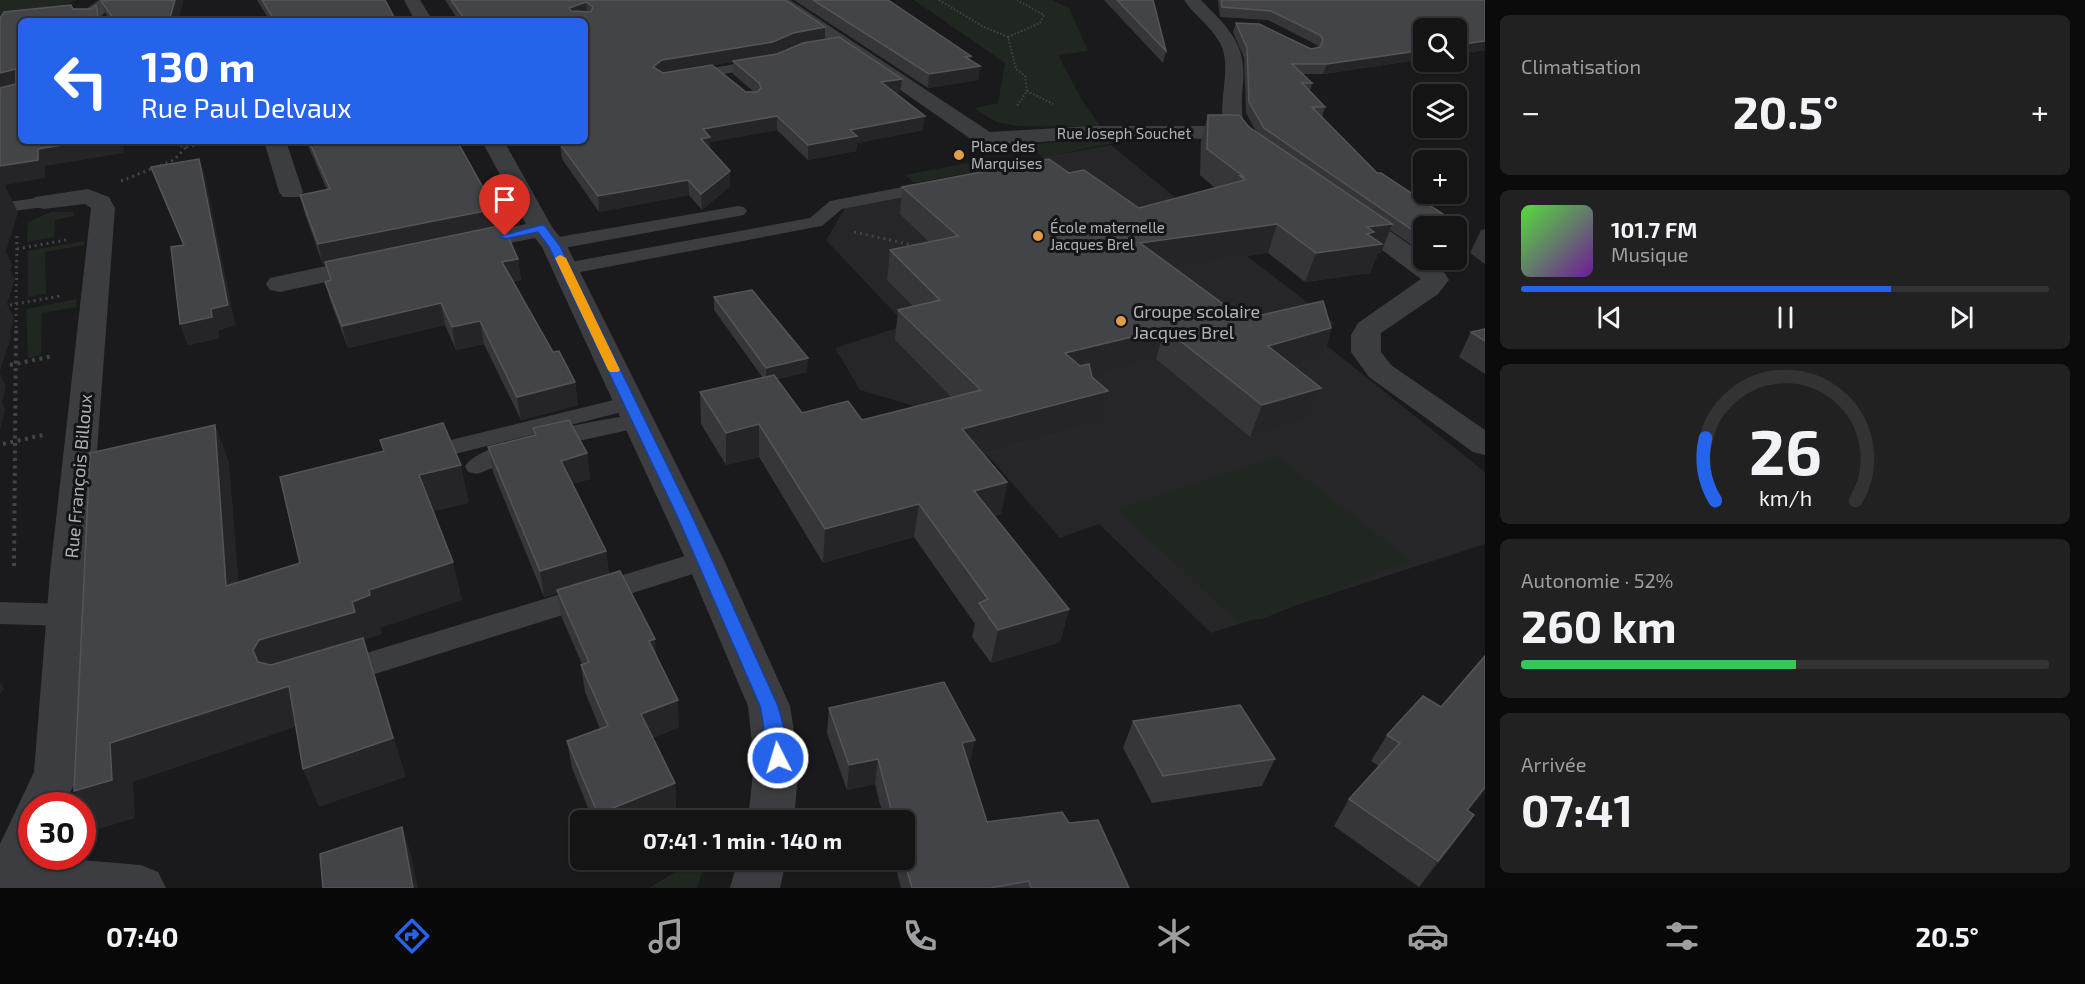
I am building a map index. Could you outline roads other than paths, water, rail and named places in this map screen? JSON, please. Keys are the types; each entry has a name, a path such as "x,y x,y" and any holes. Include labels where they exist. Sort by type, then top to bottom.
{"street":[{"path":"89,18 110,0"},
{"path":"412,0 422,18"},
{"name":"Rue Joseph Souchet","path":"779,0 831,41 986,139 1092,132 1236,132"},
{"path":"1192,0 1225,24 1234,62 1231,120 1236,132 1278,164"},
{"path":"804,38 831,41"},
{"path":"276,144 291,192"},
{"path":"495,144 553,247 635,412 705,560 769,706 774,725 778,771 772,810"},
{"name":"Rue François Billoux","path":"44,202 88,196 100,202 103,208 66,615 56,775 47,792"},
{"path":"1334,202 1426,269 1435,280 1428,288 1368,329 1364,338 1367,358 1380,371 1485,445"},
{"path":"438,250 553,247"},
{"path":"280,284 393,260"},
{"path":"18,851 6,875 141,888"},
{"path":"755,888 760,870"}],"lane":[{"path":"673,78 784,59"},
{"path":"716,71 734,86"},
{"path":"553,247 816,222 836,205 950,183"},
{"path":"0,208 44,202"},
{"path":"553,247 738,211"},
{"path":"399,460 635,412"},
{"path":"477,466 495,455 606,425 635,412"},
{"path":"320,680 705,560"},
{"path":"0,613 66,615"}],"place":[{"name":"Place des Marquises","path":"959,155"},
{"name":"École maternelle Jacques Brel","path":"1038,236"},
{"name":"Groupe scolaire Jacques Brel","path":"1121,321"}]}
